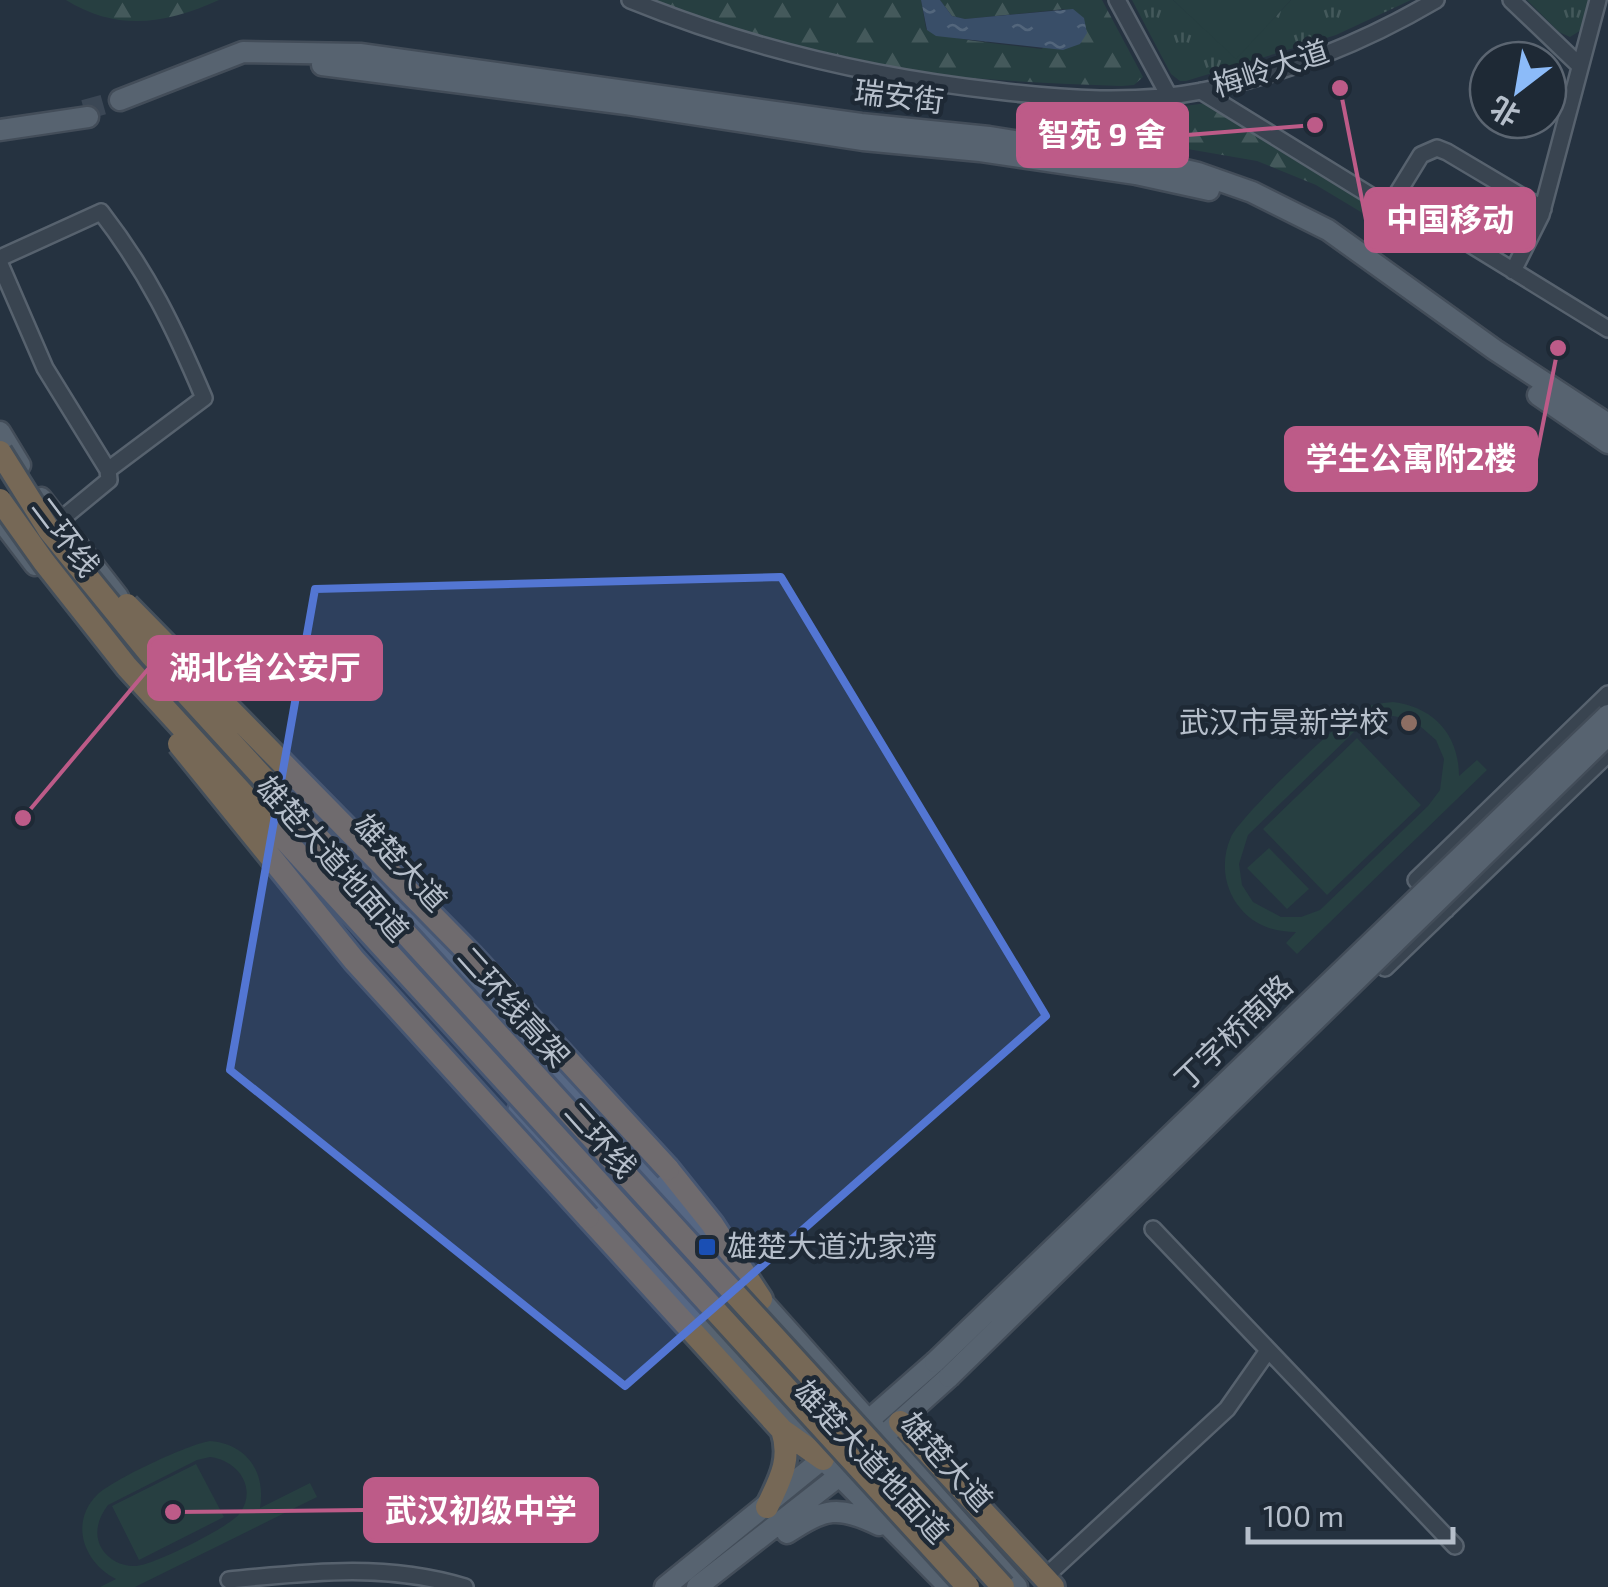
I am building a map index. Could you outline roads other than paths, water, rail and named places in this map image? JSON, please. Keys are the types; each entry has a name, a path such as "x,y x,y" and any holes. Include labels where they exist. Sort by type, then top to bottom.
{"highway":[{"path":"0,432 42,501 116,592 471,954 668,1169 712,1224 761,1299"},
{"name":"二环线高架","path":"0,452 50,530 151,655 1003,1587"},
{"name":"二环线","path":"0,500 128,667 968,1587"},
{"path":"128,667 157,717 332,934 782,1430 831,1468"},
{"path":"900,1415 1048,1583"},
{"path":"767,1507 787,1458 782,1430"}],"main road":[{"name":"瑞安街","path":"1608,424 1511,362 1328,230 1252,192 1198,172 989,138 861,124 360,54 243,52 122,103 240,64 344,67 863,140 980,151 1191,185 1249,205 1323,242 1489,363 1608,443"},
{"path":"0,119 86,114 0,130"},
{"name":"雄楚大道","path":"0,432 58,522 130,611 301,800 869,1420 900,1415 1017,1587"},
{"name":"雄楚大道地面道","path":"0,519 95,636 631,1237 831,1468 949,1587"},
{"name":"丁字桥南路","path":"900,1415 942,1369 1608,715"},
{"name":"丁字桥南路","path":"942,1369 1608,735"},
{"path":"665,1587 767,1507 831,1468 900,1415"},
{"path":"697,1587 766,1534 831,1468 869,1420 900,1415"},
{"path":"766,1534 784,1535 814,1515 834,1510 854,1514 892,1532"}],"street":[{"name":"梅岭大道","path":"630,0 767,48 874,73 1072,98 1168,96 1202,91 1333,50 1436,0"},
{"path":"1117,0 1168,96"},
{"path":"1511,0 1580,66"},
{"path":"1513,271 1543,210 1598,0"},
{"path":"1202,91 1389,207 1421,155 1437,148 1543,210"},
{"path":"1395,198 1608,329"},
{"path":"58,522 109,480 108,470 46,368 0,261 101,212 137,259 170,318 204,398 108,470"},
{"path":"1446,910 1416,880 1608,694"},
{"path":"1386,968 1608,754"},
{"path":"1153,1229 1454,1546"},
{"path":"1048,1583 1227,1409 1268,1352"},
{"path":"229,1580 344,1569 386,1570 465,1587"}],"water":[{"path":"921,0 940,0 952,16 965,19 1073,9 1084,18 1087,33 1080,44 1063,50 936,36 927,30"}],"tunnel":[{"path":"84,110 120,100"}],"place":[{"name":"中国移动","path":"1340,88"},
{"name":"智苑 9 舍","path":"1315,125"},
{"name":"学生公寓附2楼","path":"1558,348"},
{"name":"武汉市景新学校","path":"1409,723"},
{"name":"湖北省公安厅","path":"23,818"},
{"name":"雄楚大道沈家湾","path":"707,1247"},
{"name":"武汉初级中学","path":"173,1512"}]}
